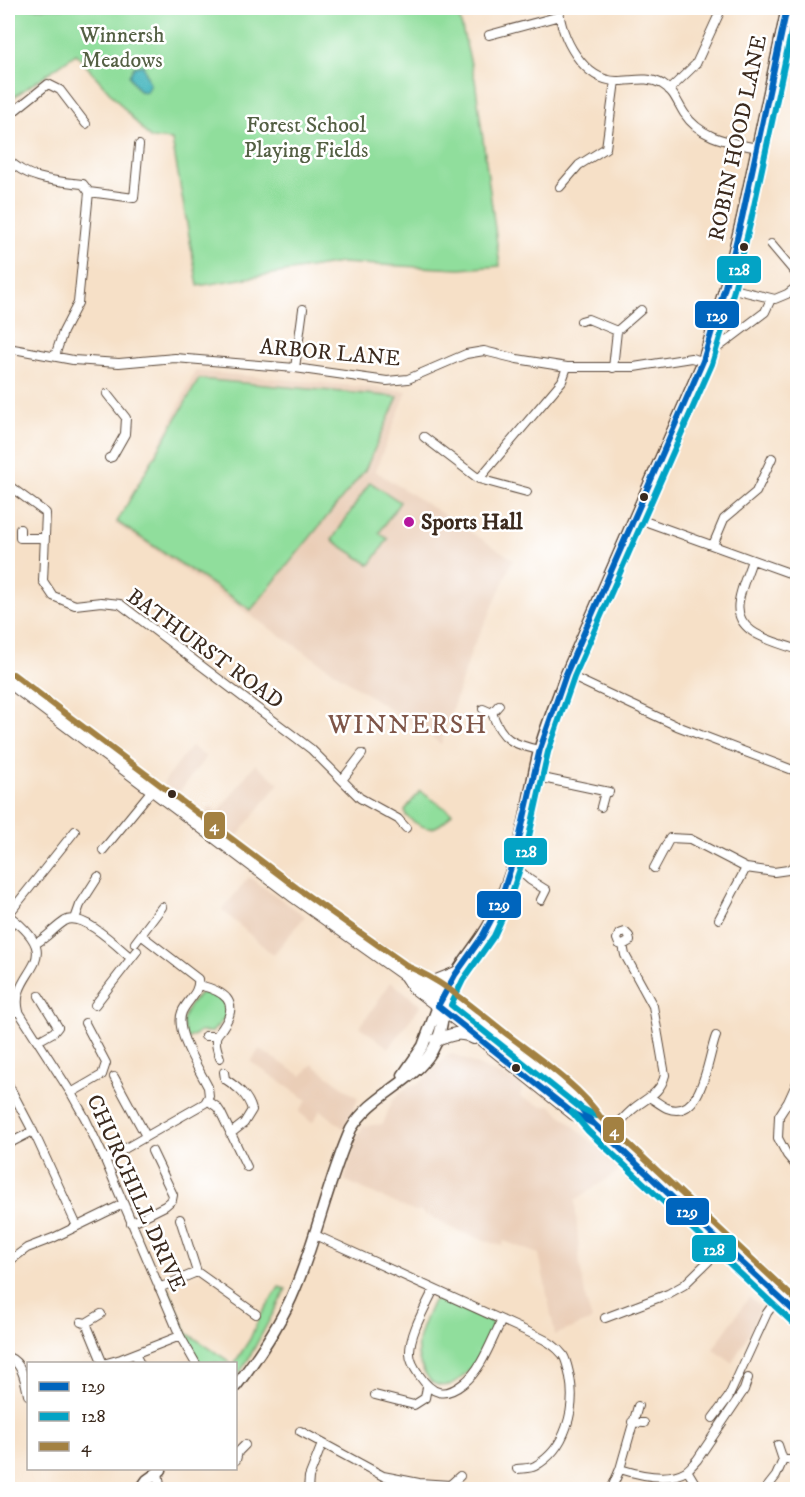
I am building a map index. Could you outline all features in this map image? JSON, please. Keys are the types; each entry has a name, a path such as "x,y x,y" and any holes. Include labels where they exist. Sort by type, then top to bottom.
{"main road":[{"name":"ROBIN HOOD LANE","path":"443,1006 456,973 490,924 513,865 539,750 566,674 703,361 725,287 787,8"},
{"path":"8,681 291,894 405,975 420,981 436,981 456,973"},
{"path":"405,975 413,987 554,1082 589,1116 594,1124"},
{"path":"420,981 443,1006 486,1043 574,1114 594,1124 608,1135 721,1248 798,1316"},
{"path":"237,1385 275,1328 294,1291 351,1129 364,1111 421,1065 436,1041 443,1006"},
{"path":"392,1089 423,1046 443,1006"},
{"path":"436,1041 460,1033 486,1043"},
{"path":"140,1490 147,1480 160,1471"},
{"path":"149,1490 160,1471"}],"street":[{"path":"669,90 696,64 719,8"},
{"path":"489,35 560,12 564,30 580,61 596,75 615,81 648,79 664,86 688,119 701,131 728,142 757,148"},
{"path":"560,187 579,165 606,148 615,81"},
{"path":"8,116 48,84 60,90 86,124"},
{"path":"89,192 134,198 139,145"},
{"path":"8,159 16,168 39,178 83,184 89,192 78,303 63,332 55,356"},
{"path":"771,244 798,276"},
{"path":"725,287 771,299 783,296 798,286"},
{"path":"720,346 765,312 771,299"},
{"path":"295,368 303,309"},
{"path":"613,368 617,331 641,310"},
{"path":"581,321 588,319 617,331"},
{"name":"ARBOR LANE","path":"8,348 73,360 119,363 175,358 295,368 393,381 412,377 466,354 484,351 517,360 567,367 634,367 691,358 703,361"},
{"path":"479,479 562,381 567,367"},
{"path":"107,394 126,418 125,434 112,457 109,458"},
{"path":"424,437 479,479 527,492"},
{"path":"713,545 724,519 756,492 772,458"},
{"name":"BATHURST ROAD","path":"8,485 46,513 43,581 53,596 75,605 101,602 120,604 311,749 360,798 398,819 406,828"},
{"path":"636,518 792,574 798,573"},
{"path":"20,529 20,542 44,538"},
{"path":"752,560 739,601 738,617 751,633 798,650"},
{"path":"566,674 677,726 798,772"},
{"path":"492,713 499,705"},
{"path":"483,710 492,713"},
{"path":"492,713 498,729 509,741 539,750"},
{"path":"342,780 362,754"},
{"path":"533,776 607,792 601,807"},
{"path":"104,850 152,790"},
{"path":"8,929 10,917 75,831"},
{"path":"654,868 669,838 690,839 746,868 774,872 797,866"},
{"path":"513,865 546,890 541,900"},
{"path":"719,919 746,868"},
{"path":"75,919 80,905 98,877"},
{"path":"95,1005 162,907"},
{"path":"8,1012 19,1012 17,1005 20,989 37,958 35,944 29,934 10,917"},
{"path":"35,944 46,939 64,922 75,919 88,924 134,951"},
{"path":"105,1160 207,1100 209,1096 208,1087 181,1031 180,1020 185,1006 199,985 198,979 141,935"},
{"path":"608,1135 635,1107 651,1098 659,1090 665,1076 655,1014 625,955 623,945"},
{"path":"199,985 214,989 229,999 232,1006 231,1015 216,1036 216,1047 220,1058"},
{"path":"38,1041 54,1032 58,1027 39,996"},
{"name":"CHURCHILL DRIVE","path":"19,1012 71,1093 105,1160 180,1336 195,1362"},
{"path":"71,1093 102,1074 106,1063 85,1023"},
{"path":"204,1036 216,1036"},
{"path":"651,1098 667,1108 687,1107 702,1085 716,1036"},
{"path":"215,1084 224,1075 250,1102 252,1110 244,1124 230,1134"},
{"path":"114,1077 146,1136"},
{"path":"798,1080 779,1116 778,1138 787,1155 798,1168"},
{"path":"8,1084 33,1131 77,1226"},
{"path":"207,1100 217,1107 248,1167"},
{"path":"8,1144 33,1131"},
{"path":"131,1223 165,1206 172,1200 173,1195 152,1151"},
{"path":"8,1262 27,1248 54,1238 123,1204"},
{"path":"180,1219 197,1272 256,1314"},
{"path":"315,1235 550,1342 563,1355 572,1389 571,1413 566,1430 554,1451 534,1469 517,1469"},
{"path":"605,1318 684,1285 721,1248"},
{"path":"159,1288 197,1272"},
{"path":"434,1289 420,1318 410,1354 416,1371 427,1387 436,1392 445,1393 464,1383 479,1366 502,1320"},
{"path":"713,1418 728,1398 767,1313 778,1298"},
{"path":"101,1314 83,1323 102,1362"},
{"path":"109,1362 180,1336"},
{"path":"135,1353 139,1362"},
{"path":"8,1357 20,1366 27,1391"},
{"path":"620,1468 637,1474 658,1476 687,1470 697,1460 744,1390 748,1378"},
{"path":"375,1395 414,1405 425,1398 427,1387"},
{"path":"611,1490 620,1468 638,1406"},
{"path":"632,1422 644,1423"},
{"path":"300,1431 383,1476 450,1487 460,1476"},
{"path":"308,1490 309,1477 322,1444"},
{"path":"237,1453 244,1445"},
{"path":"765,1490 776,1476 783,1460 778,1445"},
{"path":"783,1460 798,1460"},
{"path":"687,1470 699,1490"},
{"path":"160,1471 160,1490"}],"shaded area":[{"path":"195,371 407,391 375,471 513,559 472,649 441,744 115,524 168,428"},
{"path":"191,746 206,757 178,794 163,783"},
{"path":"255,764 279,783 236,838 204,814 210,806 218,812"},
{"path":"249,877 305,916 273,955 222,910"},
{"path":"391,982 421,1005 389,1048 360,1027"},
{"path":"259,1049 302,1076 312,1064 358,1098 344,1129 321,1110 312,1123 299,1112 307,1100 251,1062"},
{"path":"449,1054 523,1085 520,1097 541,1106 550,1105 593,1143 627,1166 575,1200 580,1265 586,1301 592,1320 555,1335 539,1254 504,1241 502,1246 460,1232 419,1211 415,1212 344,1180 363,1126 383,1124 393,1099 408,1086 417,1085"},
{"path":"749,1297 761,1307 732,1363 713,1349"}],"green space":[{"name":"Forest School Playing Fields","path":"8,8 457,8 475,80 500,266 460,269 340,263 198,286 172,140 150,138 76,54 8,101"},
{"path":"199,379 398,397 365,470 251,610 117,522"},
{"path":"370,482 400,502 379,533 388,539 370,565 332,540"},
{"path":"420,791 452,813 436,827 419,825 406,816 405,810"},
{"path":"205,991 215,994 227,1004 227,1016 212,1032 200,1032 187,1039 183,1024 185,1014 194,1000"},
{"path":"168,1287 187,1333 230,1362 199,1362 183,1333 166,1293"},
{"path":"279,1287 286,1289 237,1377 235,1362 250,1339 259,1318"},
{"path":"445,1297 491,1319 493,1332 476,1363 455,1382 443,1386 431,1381 423,1369 419,1359 418,1340 433,1301"}],"water":[{"path":"143,65 150,85 146,92 139,91 129,76 134,67"}],"transit line":[{"name":"129","path":"594,1124 574,1114 438,1006 455,975 482,937 498,907 516,852 540,749 566,674 703,361 742,218 787,8"},
{"name":"128","path":"597,1116 579,1107 451,1005 463,980 494,936 506,910 525,854 548,752 574,677 712,364 734,290 751,220 796,10"},
{"name":"4","path":"13,674 297,888 409,967 448,989 558,1074 582,1095 601,1118 798,1302"},
{"name":"129","path":"579,1106 594,1124 798,1315"},
{"name":"128","path":"572,1112 588,1131 792,1322"}],"place":[{"name":"Sports Hall","path":"409,522"}],"district":[{"name":"WINNERSH","path":"408,725"}],"park label":[{"name":"Winnersh Meadows","path":"122,48"}]}
